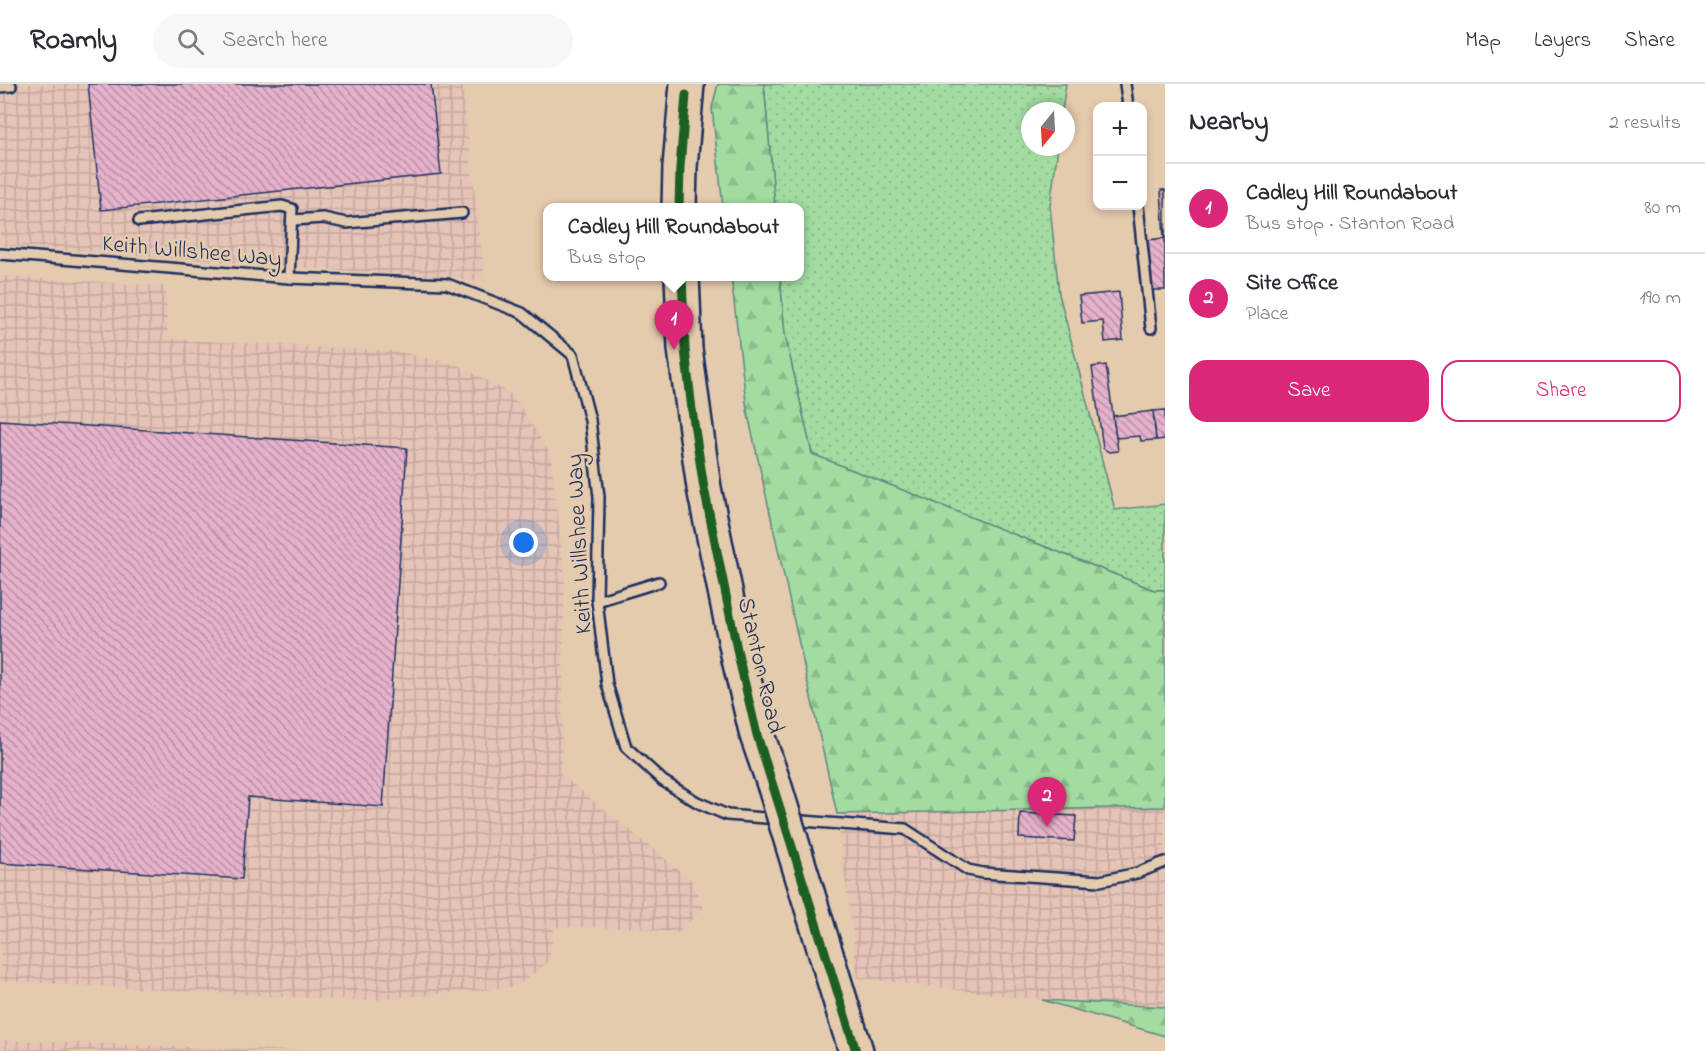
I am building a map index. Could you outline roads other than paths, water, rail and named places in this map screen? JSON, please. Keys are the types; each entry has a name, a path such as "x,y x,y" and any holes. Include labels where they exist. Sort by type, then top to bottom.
{"highway":[{"path":"680,203 680,167 687,84"},
{"name":"Stanton Road","path":"682,281 685,349 704,488 739,659 757,735 852,1039"}],"lane":[{"path":"1125,84 1127,102"},
{"path":"0,87 11,86"},
{"path":"139,221 282,206 292,209 289,278"},
{"path":"1138,210 1151,328"},
{"path":"293,220 323,218 346,224 462,213"},
{"name":"Keith Willshee Way","path":"0,254 289,278 447,284 522,313 573,355 591,420 597,486 597,601 607,684 626,747 663,781 697,802 727,814 905,829 968,870 984,873 1100,881 1137,873 1165,862"},
{"path":"597,601 659,582"}],"place":[{"name":"Cadley Hill Roundabout","path":"674,350"},
{"name":"Site Office","path":"1047,827"}]}
